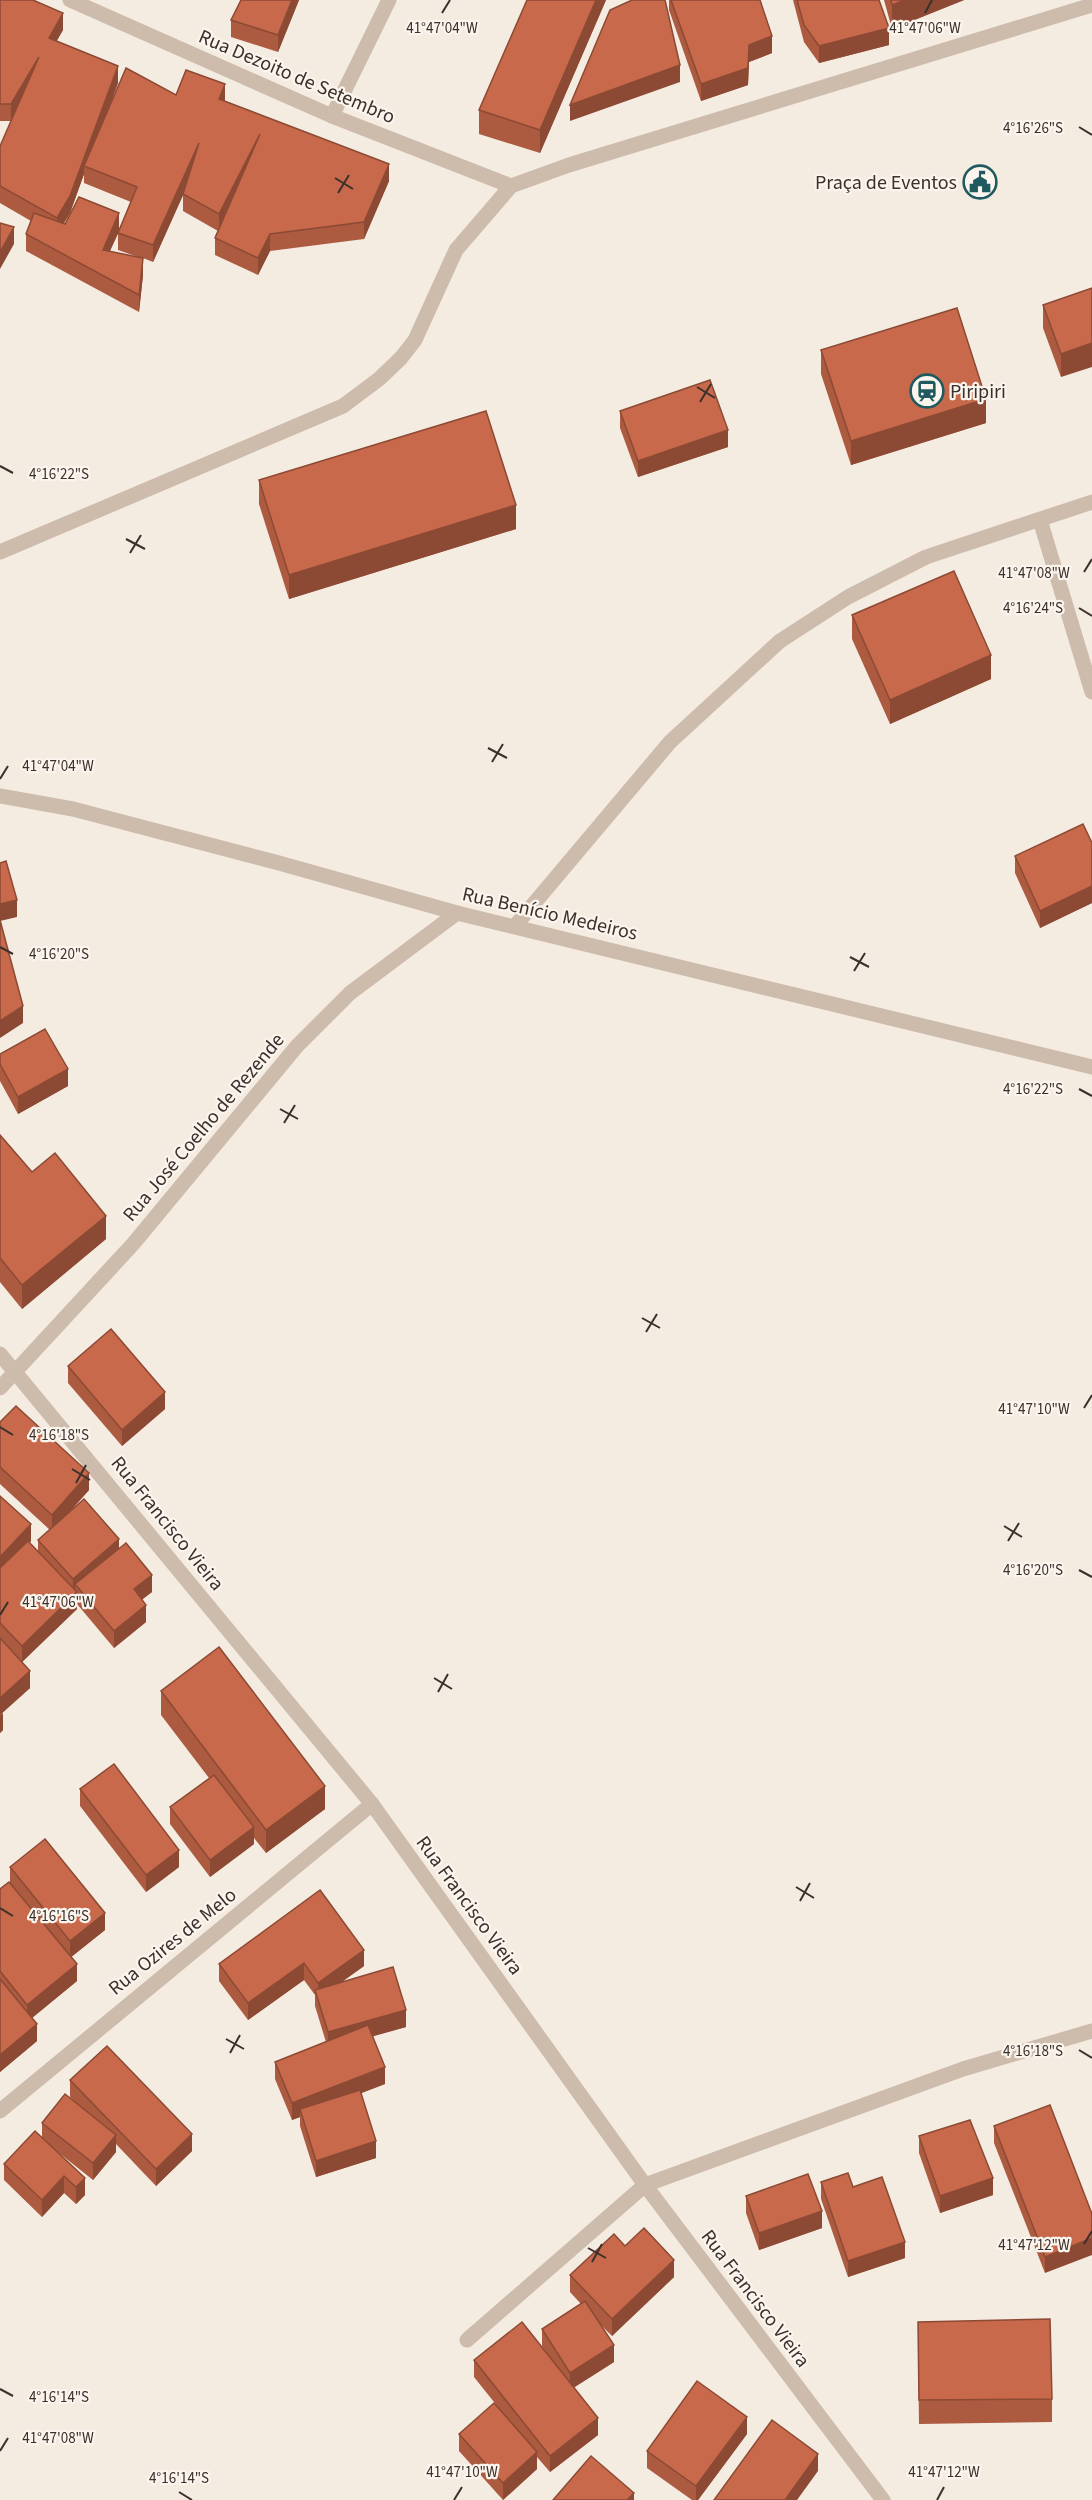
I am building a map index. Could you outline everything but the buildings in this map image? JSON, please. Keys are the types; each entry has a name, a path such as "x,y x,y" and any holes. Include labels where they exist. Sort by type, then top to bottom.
{"street":[{"name":"Rua Dezoito de Setembro","path":"70,0 332,116 511,186"},
{"path":"332,116 389,0"},
{"path":"0,552 343,406 379,379 401,358 415,340 456,250 511,186 569,165 1092,5"},
{"path":"515,926 670,742 780,641 848,597 926,557 1092,502"},
{"path":"1040,520 1092,692"},
{"name":"Rua Benício Medeiros","path":"0,796 73,809 457,913 1092,1066"},
{"name":"Rua José Coelho de Rezende","path":"0,1388 133,1244 297,1046 350,993 457,913"},
{"name":"Rua Francisco Vieira","path":"0,1354 372,1804 645,2185 883,2500"},
{"name":"Rua Ozires de Melo","path":"0,2111 372,1804"},
{"path":"467,2340 645,2185 963,2069 1092,2031"}],"place":[{"name":"Praça de Eventos","path":"980,182"},
{"name":"Piripiri","path":"927,391"}]}
